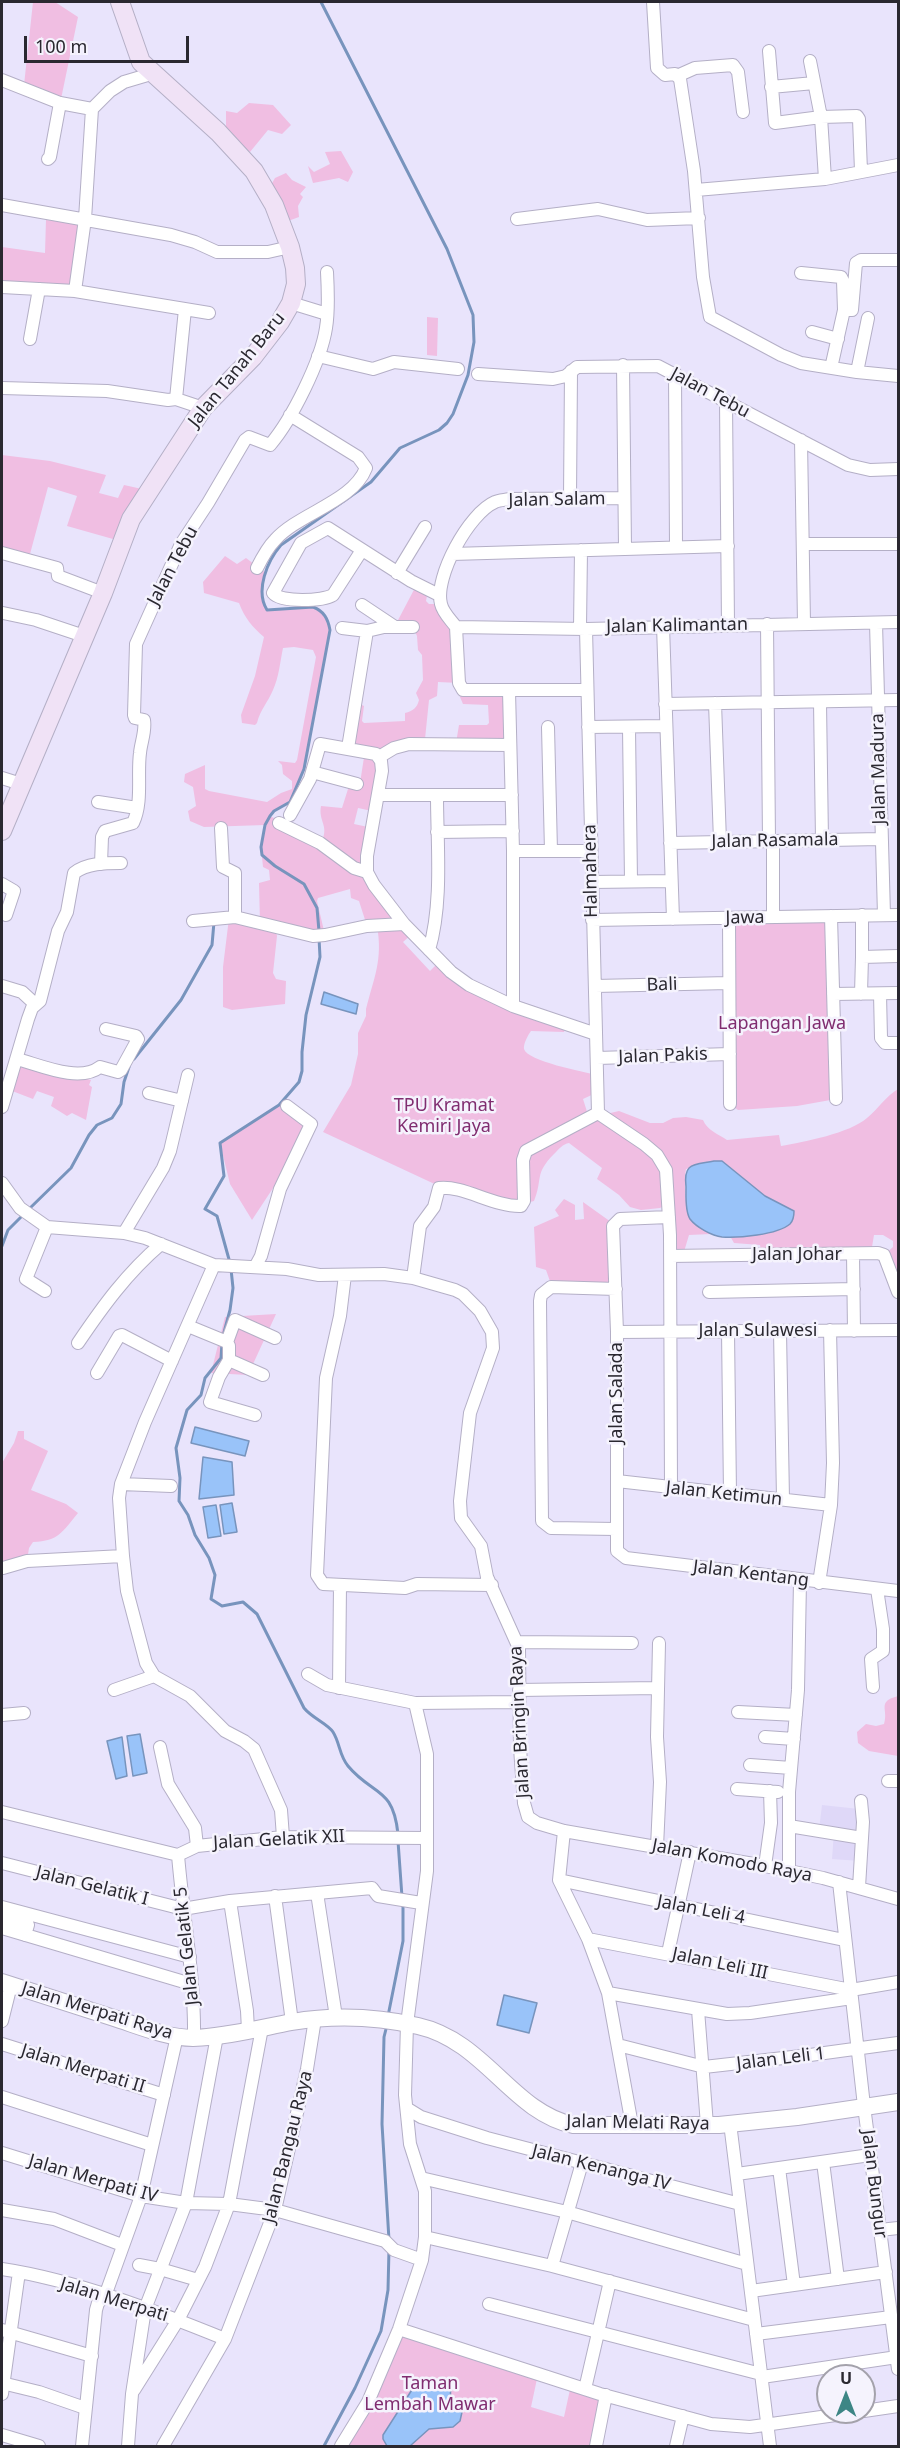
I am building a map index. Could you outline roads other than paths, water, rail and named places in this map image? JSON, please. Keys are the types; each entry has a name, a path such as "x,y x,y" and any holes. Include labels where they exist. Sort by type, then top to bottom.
{"main road":[{"name":"Jalan Tanah Baru","path":"2,831 103,593 130,519 203,408 253,357 295,304 296,276 290,247 274,205 254,171 218,132 141,62 120,2"}],"street":[{"path":"653,2 657,68 665,75 677,76 695,68 733,65 738,72 743,112"},
{"path":"768,51 775,123 852,115 859,118 861,171"},
{"path":"810,61 821,117 825,179"},
{"path":"75,291 85,219 92,110 110,91 124,82 152,74"},
{"path":"677,76 680,79 696,190 710,317 782,356 801,363 898,376"},
{"path":"2,80 60,103 92,110"},
{"path":"771,87 814,83"},
{"path":"48,159 60,103"},
{"path":"696,190 825,179 898,165"},
{"path":"2,205 171,235 217,252 267,252 290,247"},
{"path":"517,219 598,209 647,220 699,218"},
{"path":"844,310 852,310 855,266 858,261 898,260"},
{"name":"Jalan Tebu","path":"101,864 102,837 105,831 133,823 137,808 140,753 145,725 144,720 135,718 134,715 136,644 181,544 245,440 249,437 254,438 270,445 290,415 318,356 326,327 321,313 327,272"},
{"path":"801,273 841,277 843,281 844,310 831,368"},
{"path":"2,287 75,291 209,313"},
{"path":"30,339 39,289"},
{"path":"295,304 321,313"},
{"path":"176,399 185,309"},
{"path":"857,372 868,318"},
{"path":"812,332 838,339"},
{"path":"318,356 373,369 394,362 458,369"},
{"path":"623,365 625,548"},
{"name":"Jalan Tebu","path":"478,374 553,379 566,376 577,368 623,365 658,366 853,467 898,469"},
{"path":"570,498 571,371"},
{"path":"675,373 676,547"},
{"path":"2,388 107,391 168,400 176,399 203,408"},
{"path":"726,401 728,625"},
{"path":"257,568 275,539 347,491 364,475 366,468 358,457 290,415"},
{"path":"801,441 804,624"},
{"name":"Jalan Salam","path":"439,595 442,578 452,554 474,519 495,502 524,498 623,498"},
{"path":"397,573 425,527"},
{"path":"362,550 333,595 327,598 286,599 276,596 273,592 301,543 328,528 362,550 397,573 439,595 443,611 456,627 460,686 468,691 586,690"},
{"path":"803,544 898,544"},
{"path":"452,554 728,546"},
{"name":"Halmahera","path":"581,550 598,1113"},
{"path":"2,553 57,568 58,576 103,593"},
{"path":"362,605 395,627"},
{"path":"3,613 36,620 84,636"},
{"name":"Jalan Kalimantan","path":"456,627 583,629 898,622"},
{"name":"Jalan Madura","path":"876,623 884,915"},
{"path":"767,624 773,917"},
{"path":"663,626 672,919"},
{"path":"342,628 367,631 413,627"},
{"path":"348,748 367,631"},
{"path":"509,691 513,831 513,1006"},
{"path":"665,704 898,700"},
{"path":"820,702 822,840"},
{"path":"715,703 720,842"},
{"path":"588,727 666,726"},
{"path":"548,727 551,851"},
{"path":"629,728 631,881"},
{"path":"290,815 310,779 320,744 372,752 379,757 382,771 367,856 367,872 374,885 404,924 461,979 513,1006 596,1034"},
{"path":"379,757 394,748 409,744 510,745"},
{"path":"312,772 357,784"},
{"path":"2,778 21,784"},
{"path":"379,795 512,795"},
{"path":"429,950 434,936 437,904 437,796"},
{"path":"98,802 137,808"},
{"path":"279,823 320,843 354,868 367,872"},
{"path":"220,828 224,867 236,873 235,917"},
{"path":"437,832 513,831"},
{"name":"Jalan Rasamala","path":"670,843 881,839"},
{"path":"513,851 591,851"},
{"path":"2,1107 28,1019 35,1004 40,1001 58,931 67,912 72,878 80,868 121,863"},
{"path":"592,882 671,881"},
{"path":"3,884 14,891 6,915"},
{"path":"861,994 862,915"},
{"name":"Jawa","path":"592,920 898,915"},
{"path":"831,916 836,1099"},
{"path":"193,921 235,917 319,936 367,926 404,924"},
{"path":"729,918 730,1104"},
{"path":"862,957 898,956"},
{"name":"Bali","path":"595,986 729,983"},
{"path":"2,986 22,992 35,1004"},
{"path":"833,994 898,993"},
{"path":"880,994 880,1038 885,1043 898,1043"},
{"path":"17,1059 73,1075 96,1071 100,1068 118,1072 138,1039 136,1036 106,1029"},
{"name":"Jalan Pakis","path":"597,1058 730,1054"},
{"path":"124,1233 163,1168 170,1150 188,1075"},
{"path":"149,1093 182,1101"},
{"path":"258,1264 280,1190 310,1124 287,1106"},
{"path":"413,1278 420,1226 434,1207 441,1186 503,1204 521,1206 524,1201 523,1160 526,1151 598,1113 644,1144 663,1163 668,1180 671,1488"},
{"path":"2,1182 20,1208 47,1227 26,1279 45,1291"},
{"name":"Jalan Salada","path":"626,1558 617,1551 616,1529 617,1332 614,1223 620,1219 669,1217"},
{"name":"Jalan Bringin Raya","path":"47,1227 124,1233 161,1244 214,1265 231,1267 258,1264 319,1275 384,1274 413,1278 455,1290 463,1294 480,1311 492,1332 493,1348 470,1413 460,1501 461,1518 481,1546 487,1577 519,1648 520,1748 525,1812"},
{"path":"78,1343 129,1273 161,1244"},
{"name":"Jalan Johar","path":"670,1256 878,1253 884,1255 898,1292"},
{"path":"853,1254 855,1331"},
{"path":"214,1265 120,1484 119,1498 127,1591 142,1653 154,1676 190,1696 225,1731 254,1749 281,1810 283,1836"},
{"path":"345,1275 340,1316 326,1378 317,1575 323,1584 340,1585 405,1588 417,1584 492,1585"},
{"path":"616,1289 551,1287 541,1295 540,1301 542,1521 551,1528 616,1529"},
{"path":"709,1292 854,1289"},
{"path":"223,1340 235,1320 275,1338"},
{"path":"188,1326 223,1340 230,1346 230,1360 219,1377 210,1402 255,1416"},
{"path":"819,1583 831,1505 833,1463 830,1330"},
{"name":"Jalan Sulawesi","path":"617,1332 898,1330"},
{"path":"728,1331 730,1494"},
{"path":"780,1331 783,1499"},
{"path":"97,1373 119,1336 122,1335 172,1361"},
{"path":"230,1360 263,1375"},
{"name":"Jalan Ketimun","path":"616,1481 831,1505"},
{"path":"120,1484 171,1486"},
{"path":"3,1568 27,1561 123,1556"},
{"name":"Jalan Kentang","path":"626,1558 800,1581 898,1591"},
{"path":"789,1870 789,1792 796,1715 800,1581"},
{"path":"339,1688 340,1585"},
{"path":"873,1687 871,1659 883,1651 884,1629 877,1589"},
{"path":"517,1642 632,1643"},
{"path":"657,1847 660,1782 657,1737 659,1643"},
{"path":"308,1674 322,1683 339,1688 415,1703 657,1688"},
{"path":"114,1690 154,1676"},
{"path":"341,2446 368,2402 399,2329 422,2260 425,2237 424,2191 410,2144 408,2109 394,2022 427,1871 427,1754 415,1703"},
{"path":"738,1712 796,1715"},
{"path":"2,1715 24,1713"},
{"path":"765,1737 794,1739"},
{"path":"160,1747 168,1784 195,1828 197,1846"},
{"path":"750,1765 791,1768"},
{"path":"737,1789 789,1792"},
{"path":"765,1866 771,1823 770,1791"},
{"path":"859,1887 862,1838 861,1801"},
{"path":"2,1812 178,1856"},
{"name":"Jalan Komodo Raya","path":"525,1812 537,1823 564,1831 789,1870 898,1899"},
{"path":"789,1826 862,1838"},
{"path":"564,1831 559,1880 588,1939 608,1993 632,2125"},
{"name":"Jalan Gelatik XII","path":"178,1856 197,1846 283,1836 427,1838"},
{"path":"668,1953 690,1852"},
{"name":"Jalan Gelatik 5","path":"178,1856 195,2013 194,2038"},
{"name":"Jalan Gelatik I","path":"2,1863 183,1909"},
{"name":"Jalan Leli 4","path":"559,1880 844,1941"},
{"name":"Jalan Bungur","path":"839,1882 870,2155 898,2363"},
{"path":"183,1909 275,1896 372,1888 378,1896 421,1903"},
{"path":"317,1893 336,2017"},
{"path":"275,1896 292,2022"},
{"path":"132,2394 178,2320 198,2280 229,2204 255,2029 247,2011 230,1901"},
{"path":"2,1907 190,1957"},
{"path":"2,1918 28,1925 25,1935"},
{"path":"2,1928 191,1984"},
{"name":"Jalan Leli III","path":"588,1939 668,1953 852,1994"},
{"path":"608,1993 698,2010 743,2014 852,1994 898,1982"},
{"path":"2,2020 6,1983"},
{"name":"Jalan Merpati Raya","path":"6,1983 146,2028 194,2038 336,2017 394,2022"},
{"path":"698,2010 708,2125"},
{"name":"Jalan Bangau Raya","path":"163,2446 225,2339 275,2210 307,2069 315,2019"},
{"name":"Jalan Melati Raya","path":"394,2022 436,2031 455,2040 538,2111 555,2120 581,2125 730,2124 898,2102"},
{"path":"82,2446 96,2310 98,2303 105,2296 141,2196 177,2036"},
{"path":"128,2446 132,2394 145,2309 186,2203 217,2036"},
{"name":"Jalan Leli 1","path":"704,2067 898,2043"},
{"name":"Jalan Merpati II","path":"2,2044 164,2095"},
{"path":"618,2045 704,2067"},
{"path":"2,2097 152,2145"},
{"name":"Jalan Kenanga IV","path":"408,2109 421,2117 462,2129 740,2204"},
{"path":"730,2124 770,2446"},
{"name":"Jalan Merpati IV","path":"2,2152 141,2196 186,2203 229,2204 275,2210 385,2241 394,2250 422,2260"},
{"path":"737,2174 870,2155"},
{"path":"2,2158 24,2160"},
{"path":"823,2162 838,2279"},
{"path":"552,2266 582,2163"},
{"path":"779,2168 794,2285"},
{"path":"421,2178 567,2212 747,2264"},
{"path":"2,2210 54,2219 122,2245"},
{"path":"880,2230 898,2228"},
{"path":"425,2237 552,2266 754,2320"},
{"path":"139,2265 198,2280"},
{"name":"Jalan Merpati","path":"2,2269 105,2296 178,2320 225,2339"},
{"path":"19,2272 6,2330 2,2386 85,2408"},
{"path":"751,2291 886,2272"},
{"path":"585,2389 610,2281"},
{"path":"489,2304 762,2376 898,2363"},
{"path":"756,2334 891,2316"},
{"path":"399,2329 585,2389 726,2427 767,2425 816,2418"},
{"path":"6,2330 92,2356"},
{"path":"596,2446 606,2395"},
{"path":"876,2409 898,2406"},
{"path":"676,2446 683,2416"},
{"path":"2,2435 39,2446"}],"water":[{"path":"324,992 358,1004 356,1014 321,1004"},
{"path":"722,1161 765,1196 794,1211 794,1218 790,1224 767,1233 729,1237 714,1235 696,1225 687,1212 686,1173 691,1166"},
{"path":"195,1427 249,1441 245,1456 191,1443"},
{"path":"203,1457 232,1462 234,1495 199,1499"},
{"path":"232,1503 237,1532 224,1534 220,1505"},
{"path":"216,1505 221,1536 208,1538 203,1507"},
{"path":"140,1734 147,1773 133,1776 127,1736"},
{"path":"122,1737 127,1776 116,1779 107,1741"},
{"path":"504,1995 537,2003 529,2033 497,2025"},
{"path":"440,2380 452,2386 451,2397 462,2412 460,2421 453,2427 429,2429 410,2446 387,2446 383,2435 415,2385"}],"waterway":[{"path":"319,931 317,908 304,884 262,855 261,847 265,825 274,811 290,802 304,769 330,630 325,616 313,607 267,610 262,594 264,576 271,559 281,545 371,482 400,448 439,430 447,423 453,414 468,375 474,342 473,315 447,249 321,2"},
{"path":"134,1059 181,1000 212,945 214,922"},
{"path":"230,1263 217,1216 205,1209 224,1176 220,1143 279,1105 299,1082 302,1071 306,1015 320,957 319,938"},
{"path":"28,1210 71,1168 97,1125 112,1118 121,1104 129,1067"},
{"path":"2,1246 8,1230 23,1215"},
{"path":"223,1336 233,1288 231,1269"},
{"path":"222,1343 221,1358 205,1378 201,1395 187,1410 176,1448 180,1478 179,1501 209,1558 215,1575 211,1599 222,1606 243,1602 257,1614 304,1708 333,1732 343,1758 357,1776 387,1799 392,1807 398,1834"},
{"path":"398,1841 402,1897"},
{"path":"388,2016 403,1941 403,1904"},
{"path":"387,2025 384,2037 382,2124 389,2240"},
{"path":"324,2446 355,2388 381,2331 388,2290 389,2249"}],"park label":[{"name":"Lapangan Jawa","path":"782,1024"},
{"name":"TPU Kramat Kemiri Jaya","path":"444,1116"},
{"name":"Taman Lembah Mawar","path":"430,2394"}]}
